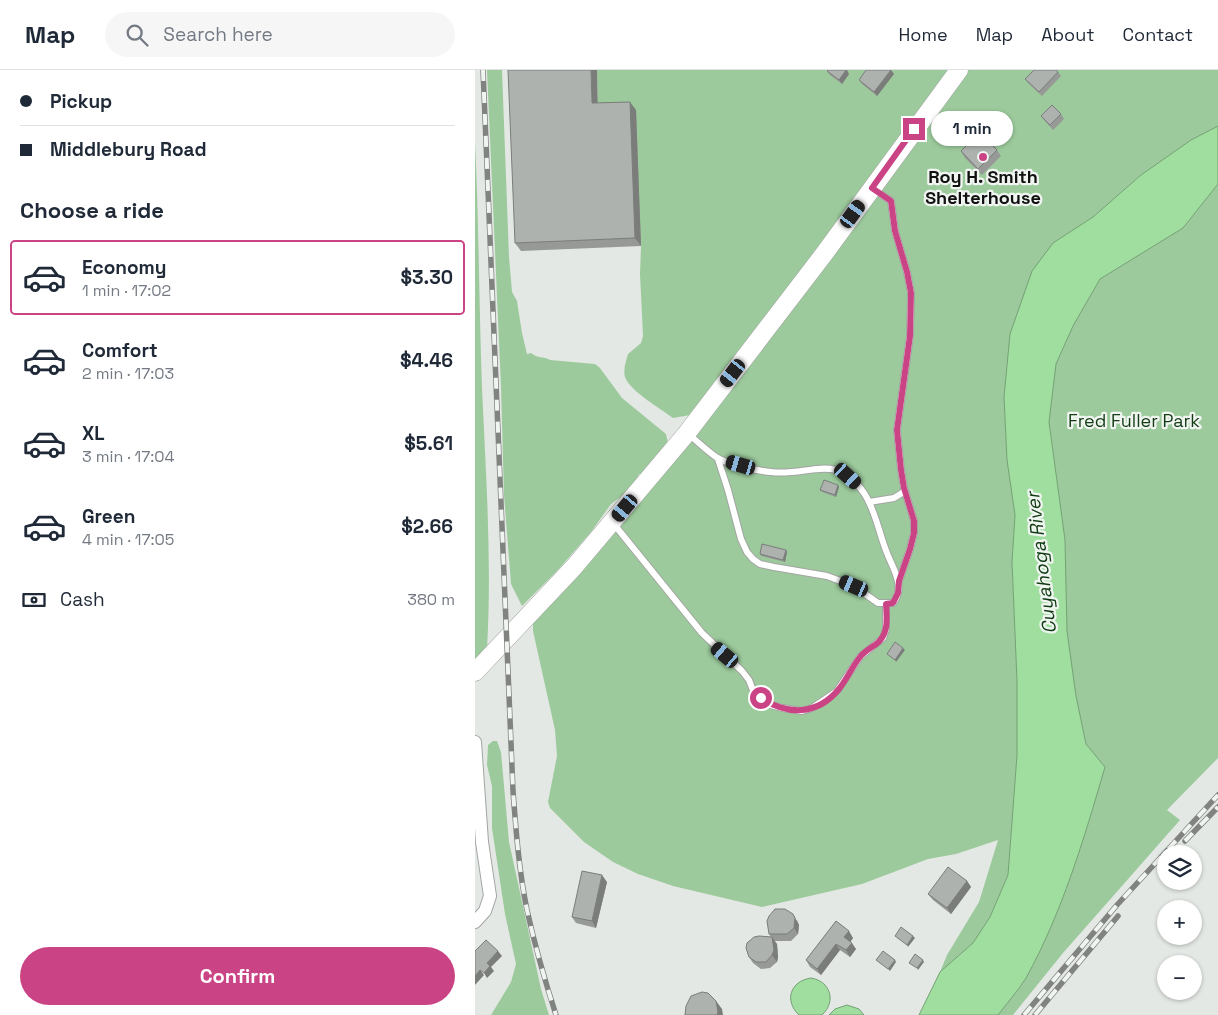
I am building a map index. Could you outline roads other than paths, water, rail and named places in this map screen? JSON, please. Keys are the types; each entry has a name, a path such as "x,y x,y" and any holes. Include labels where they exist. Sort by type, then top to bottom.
{"street":[{"path":"475,672 574,567 687,433 781,311 959,70"},
{"path":"475,742 482,842 490,896 485,911 475,922"}],"lane":[{"path":"718,458 741,539 747,552 753,559 761,564 834,578 854,586 878,603 893,603 896,599 899,581 914,533 914,521 901,470 897,430 910,336 911,293 895,231 891,201 872,188"},
{"path":"687,433 718,458 761,470 784,473 821,467 831,468 848,476 869,502 881,539 899,581"},
{"path":"869,502 894,498 905,491"},
{"path":"613,523 702,632 743,671 754,693 771,705 802,711 812,708 837,691 860,657 883,638 886,629 886,604"}],"water":[{"name":"Cuyahoga River","path":"1218,126 1218,184 1183,228 1100,279 1073,326 1056,364 1049,422 1065,540 1067,631 1076,696 1086,744 1105,767 1071,875 1051,928 1026,978 998,1015 919,1015 940,972 973,943 990,917 1008,875 1017,755 1017,681 1012,562 1015,515 1007,460 1004,397 1010,334 1032,271 1053,243 1093,217 1141,175 1191,140"},
{"path":"811,978 818,980 827,987 830,998 829,1004 827,1010 822,1015 799,1015 794,1010 791,992 798,983"},
{"path":"847,1005 859,1009 864,1015 829,1015 835,1009"}],"railway":[{"path":"483,70 514,806 527,910 540,963 556,1015"},
{"path":"1024,1015 1117,905 1218,795"},
{"path":"1185,841 1218,807"},
{"path":"1035,1015 1118,916"}],"place":[{"name":"Roy H. Smith Shelterhouse","path":"983,157"}],"park label":[{"name":"Fred Fuller Park","path":"1134,420"}]}
